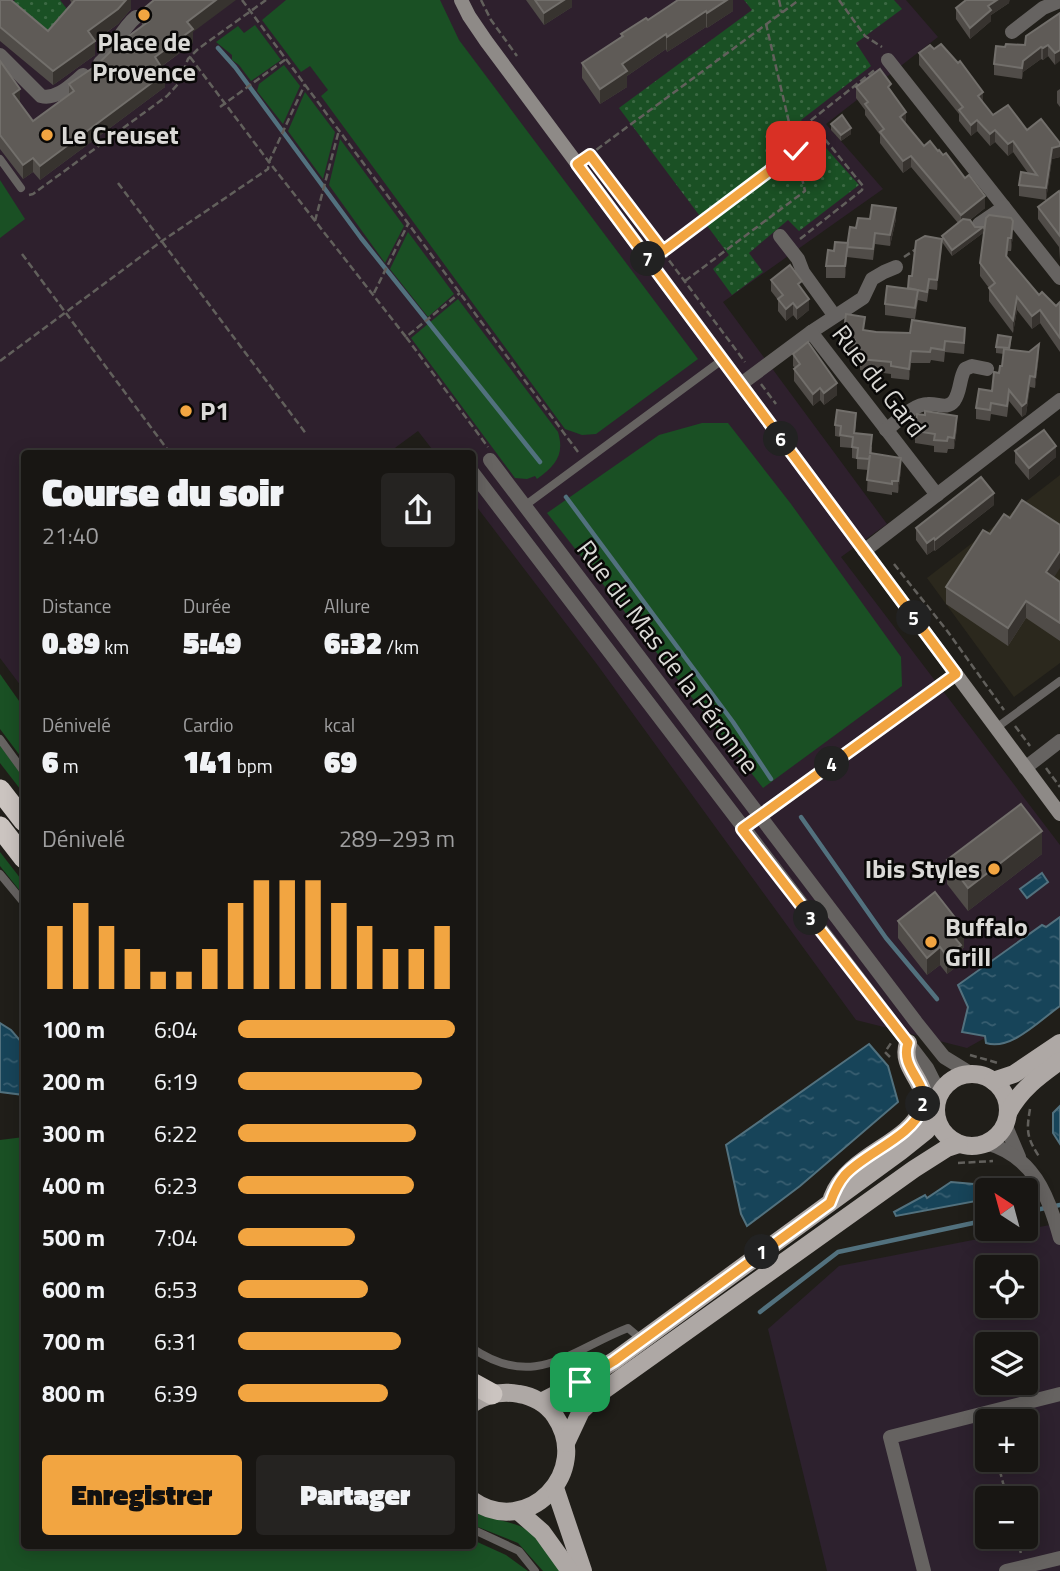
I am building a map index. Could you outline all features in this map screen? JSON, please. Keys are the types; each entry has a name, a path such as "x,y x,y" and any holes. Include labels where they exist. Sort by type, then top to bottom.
{"highway":[{"path":"0,790 21,817"},
{"path":"0,827 21,854"},
{"path":"476,1385 492,1394"}],"main road":[{"path":"830,1203 835,1188 845,1175 902,1133 915,1121 923,1107 921,1085 906,1060 908,1043"},
{"path":"993,1081 1014,1074 1060,1043"},
{"path":"1006,1118 1005,1095 993,1081 982,1075 970,1073 958,1076 950,1081 938,1097 936,1118 942,1131 959,1144 970,1146 986,1143 1000,1133 1015,1098 1060,1061"},
{"path":"541,1402 580,1382 642,1340 917,1138 936,1118"},
{"path":"566,1443 580,1411 600,1393 914,1169 947,1148 959,1144"},
{"path":"476,1402 492,1394 509,1392 541,1402 557,1420 566,1443 567,1458 563,1474 555,1488 532,1506 518,1511 499,1511 476,1502"},
{"path":"555,1488 583,1571"},
{"path":"518,1511 542,1532 570,1571"}],"street":[{"path":"461,0 486,41 1060,814"},
{"path":"1012,33 1043,8 1060,1"},
{"path":"0,55 41,96 55,96 100,63 136,17"},
{"path":"885,53 1060,278"},
{"path":"979,225 1004,207"},
{"path":"784,242 834,315"},
{"path":"1047,260 1060,251"},
{"path":"811,332 863,298 872,279 896,267"},
{"name":"Rue du Gard","path":"741,384 811,332 937,495"},
{"path":"886,430 915,408 927,403 944,406 950,404 955,400 965,369 972,366 987,369"},
{"path":"864,551 1060,400"},
{"name":"Rue du Mas de la Péronne","path":"490,455 523,507 944,1057 970,1073"},
{"name":"Rue du Mas de la Péronne","path":"476,477 742,829 908,1043 932,1076 938,1097"},
{"path":"742,829 956,674"},
{"path":"1025,768 1060,741"},
{"path":"1006,1118 1019,1157 1034,1174 1047,1197 1060,1238"},
{"path":"986,1143 1019,1157"},
{"path":"924,1571 890,1437 1060,1394"},
{"path":"1006,1571 1060,1558"}],"lane":[{"path":"0,159 22,188"},
{"path":"523,507 722,360"},
{"path":"996,728 1060,681"},
{"path":"0,739 21,768"},
{"path":"0,874 21,899"},
{"path":"476,1351 488,1359 518,1366 551,1364 628,1328 642,1340"},
{"path":"476,1531 519,1551 535,1571"}],"path":[{"path":"242,0 579,453"},
{"path":"22,188 26,194 33,194 167,96 178,84 190,57 198,49 266,0"},
{"path":"481,0 491,20 519,59"},
{"path":"779,0 782,13"},
{"path":"577,164 799,0"},
{"path":"784,242 862,190 862,182 810,121 885,53 865,36 839,0"},
{"path":"685,281 805,191 766,24"},
{"path":"190,57 374,294 490,455"},
{"path":"220,107 286,59"},
{"path":"0,361 162,241 268,169 304,84"},
{"path":"316,221 339,130"},
{"path":"663,251 796,151"},
{"path":"598,165 749,368"},
{"path":"118,183 307,435"},
{"path":"374,294 408,224"},
{"path":"896,267 905,256 923,244"},
{"path":"22,254 168,450"},
{"path":"406,337 460,293"},
{"path":"890,559 948,632 1005,712"},
{"path":"1013,724 1033,750"},
{"path":"1046,768 1060,787"},
{"path":"965,1053 1004,1063"},
{"path":"1031,1106 1027,1130 1029,1142 1040,1158"},
{"path":"950,1162 1004,1163"}],"shaded area":[{"path":"0,0 906,0 938,37 826,124 883,189 723,302 887,524 841,557 1060,845 1060,996 967,1048 856,1020 596,663 476,506 476,450 433,450 418,431 392,450 21,450 21,686 0,658"},
{"path":"1060,475 1060,663 1014,697 927,578"},
{"path":"1060,1223 1060,1571 827,1571 768,1329 839,1266 975,1240 1038,1241 1038,1227"}],"green space":[{"path":"15,0 60,0 73,17 48,46 6,10"},
{"path":"286,0 440,0 459,40 698,359 596,434 582,435 565,429 321,96 328,90 310,66 301,72 262,20"},
{"path":"744,0 894,0 902,9 856,43 871,66 801,120 859,185 799,231 788,220 749,253 763,272 732,295 713,269 729,255 619,108 752,10"},
{"path":"255,25 281,60 251,81 232,60 232,55 216,42 238,26 244,33"},
{"path":"284,65 300,86 283,124 257,91 259,84"},
{"path":"305,92 335,132 323,179 288,131"},
{"path":"340,139 404,226 385,263 329,185"},
{"path":"0,180 25,219 0,238"},
{"path":"408,232 454,294 428,317 390,269"},
{"path":"458,299 558,432 560,447 557,459 537,479 535,476 527,479 515,478 411,338"},
{"path":"702,423 728,423 791,504 901,657 902,686 763,788 547,513 659,435"},
{"path":"0,674 21,704 21,757 0,729"},
{"path":"0,745 21,774 21,790 0,763"},
{"path":"0,852 21,879 21,892 0,866"},
{"path":"21,1137 21,1549 476,1549 476,1541 506,1555 528,1571 0,1571 0,1140"},
{"path":"476,1513 520,1526 532,1534 560,1571 543,1571 518,1543 476,1526"}],"water":[{"path":"1042,873 1048,882 1027,898 1020,889"},
{"path":"1060,917 1060,1006 1025,1033 1005,1043 986,1043 985,1036 962,1032 968,1007 958,985 1042,925 1046,927"},
{"path":"0,1023 21,1042 21,1095 0,1092"},
{"path":"869,1044 888,1066 898,1102 800,1186 747,1226 741,1214 726,1145"},
{"path":"1060,1106 1060,1144 1053,1133 1053,1113"},
{"path":"951,1182 975,1184 975,1201 896,1216 894,1212 925,1195 927,1198"}],"building":[{"path":"0,0 11,0 48,31 75,0 126,0 88,31 95,41 53,71 0,27"},
{"path":"154,0 216,0 187,22 193,29 155,57 165,73 40,166 33,158 23,165 0,135 0,61 20,89 13,94 33,121 74,91 69,84 97,65 118,44 149,21 141,11"},
{"path":"535,0 564,0 544,13"},
{"path":"678,0 727,0 667,37 666,34 622,64 627,71 600,89 582,63 623,36 621,34"},
{"path":"966,0 997,0 988,6 991,10 970,28 956,8"},
{"path":"1060,13 1060,50 1055,53 1048,45 1041,47 1023,61 1022,68 994,64 996,46 1025,45 1026,36"},
{"path":"941,44 958,63 960,61 983,92 978,96 993,115 1008,105 1027,130 1041,119 1060,143 1060,146 1052,148 1046,188 1019,185 1021,172 1037,175 1013,141 1008,144 995,130 990,134 977,120 971,125 959,110 963,107 919,53 930,45 934,49"},
{"path":"880,69 891,84 888,87 906,112 900,117 924,146 930,141 943,155 946,153 965,178 969,175 985,196 961,215 911,156 903,161 880,132 884,129 856,87"},
{"path":"842,115 851,128 841,135 831,124"},
{"path":"1059,191 1060,193 1060,236 1038,207"},
{"path":"872,205 896,208 890,235 875,233 873,249 847,247 850,227 856,228 858,218 870,219"},
{"path":"989,215 1011,218 1011,238 1008,238 1006,256 1039,295 1042,292 1056,306 1060,302 1060,338 1040,310 1032,316 1017,297 1013,320 989,288 995,283 980,263 986,218"},
{"path":"963,219 970,220 975,227 983,227 952,250 942,236"},
{"path":"925,236 942,239 937,280 929,279 927,292 908,288 916,241"},
{"path":"835,242 848,243 845,266 826,266 828,250 834,251"},
{"path":"790,265 802,281 798,284 809,299 797,308 793,303 786,309 778,299 783,295 771,280"},
{"path":"887,286 918,290 915,308 885,304"},
{"path":"846,314 865,317 863,330 876,332 910,333 912,320 965,328 964,343 945,341 944,350 931,348 930,352 911,351 909,369 891,366 891,362 860,359 861,351 854,350 855,340 843,338"},
{"path":"998,335 1011,337 1009,348 996,347"},
{"path":"808,342 837,383 824,393 820,388 813,394 794,369 800,364 793,354"},
{"path":"1039,344 1035,377 1030,376 1026,403 1022,406 1009,390 1007,406 991,403 990,410 976,408 979,389 992,391 994,372 999,373 1004,349 1029,352"},
{"path":"837,410 856,413 854,433 872,435 870,453 901,458 898,481 892,481 892,484 867,480 870,455 869,459 857,458 858,448 852,447 853,437 840,435 841,426 835,425"},
{"path":"925,411 957,416 954,438 948,437 947,441 934,440 935,434 915,431 917,414 925,415"},
{"path":"1044,430 1056,446 1029,468 1015,451"},
{"path":"981,477 994,493 935,540 934,538 927,543 916,528"},
{"path":"1022,500 1060,525 1060,551 1046,572 1060,582 1060,623 1026,601 1008,628 946,587 983,530 990,534 1004,514 1010,518"},
{"path":"1021,804 1042,831 968,888 947,860"},
{"path":"935,892 964,929 954,937 961,945 947,956 940,947 927,958 898,921"}],"waterway":[{"path":"218,48 235,67 361,238 540,462"},
{"path":"566,497 733,722 771,779"},
{"path":"801,817 886,938 937,999"},
{"path":"1038,1210 1060,1205"},
{"path":"760,1312 838,1252 975,1223"}],"place":[{"name":"Place de Provence","path":"144,15"},
{"name":"Le Creuset","path":"47,135"},
{"name":"P1","path":"186,411"},
{"name":"Ibis Styles","path":"994,869"},
{"name":"Buffalo Grill","path":"931,942"}],"route":[{"path":"580,1382 614,1361 830,1203 835,1188 845,1175 902,1133 915,1121 923,1107 921,1085 906,1060 908,1043 742,829 956,674 577,164 590,155 663,251 796,151"}]}
